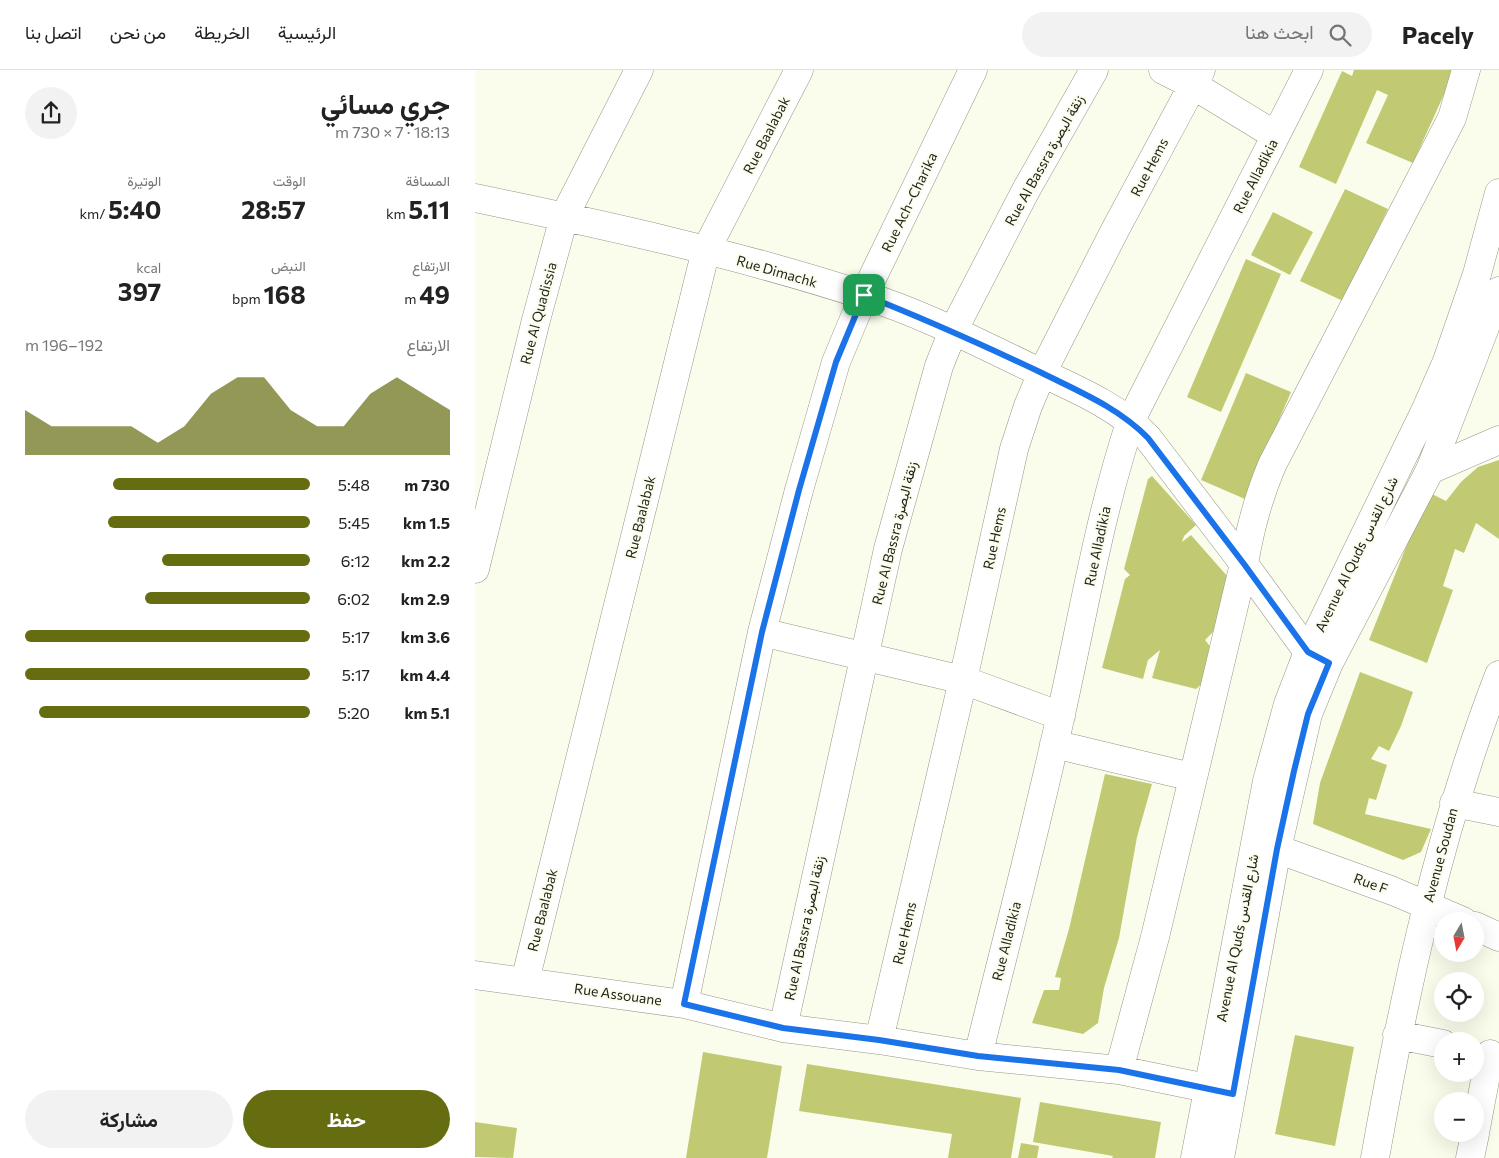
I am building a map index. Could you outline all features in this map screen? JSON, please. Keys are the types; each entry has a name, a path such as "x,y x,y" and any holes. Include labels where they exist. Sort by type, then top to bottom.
{"street":[{"name":"Rue Al Quadissia","path":"475,569 536,320 564,217 639,70"},
{"name":"Rue Baalabak","path":"525,981 705,250 799,70"},
{"name":"Rue Ach–Charika","path":"684,1004 762,632 799,490 836,362 864,295 973,70"},
{"name":"Rue Al Bassra زنقة البصرة","path":"783,1028 864,656 889,549 926,408 953,330 1026,190 1093,70"},
{"path":"1163,70 1197,78 1275,135"},
{"name":"Rue Alladikia","path":"978,1056 1061,716 1102,519 1131,420 1309,70"},
{"path":"1119,1070 1155,938 1244,564 1250,524 1258,498 1272,465 1452,118 1466,70"},
{"name":"Rue Hems","path":"879,1040 963,680 1014,449 1041,373 1197,78"},
{"name":"Avenue Al Quds شارع القدس","path":"1195,1158 1221,1091 1308,714 1318,658 1447,361 1477,274 1499,193"},
{"name":"Rue Dimachk","path":"475,198 705,250 864,295 953,330 1131,420 1148,438 1318,658"},
{"name":"Avenue Al Quds شارع القدس","path":"1220,1158 1221,1091 1267,781 1288,704 1318,658 1430,470 1499,291"},
{"path":"1430,470 1499,440"},
{"path":"762,632 963,680 1061,716"},
{"name":"Avenue Soudan","path":"1375,1158 1397,1035 1427,906 1454,803 1499,675"},
{"path":"1054,744 1192,777"},
{"path":"1454,803 1499,812"},
{"name":"Rue F","path":"1277,849 1393,891 1441,912"},
{"path":"1484,930 1499,936"},
{"name":"Rue Assouane","path":"475,975 684,1004 783,1028 879,1040 978,1056 1119,1070 1221,1091"},
{"path":"1397,1035 1434,1042"},
{"path":"1482,1092 1488,1054"},
{"path":"1470,1158 1473,1142"}],"building":[{"path":"1354,70 1455,70 1413,163 1366,143 1388,95 1377,90 1336,184 1299,167 1342,71 1352,76"},
{"path":"1345,189 1388,209 1343,301 1300,281"},
{"path":"1273,212 1313,232 1290,275 1251,255"},
{"path":"1246,259 1281,274 1221,412 1187,397"},
{"path":"1246,373 1291,392 1245,499 1201,480"},
{"path":"1499,460 1499,539 1476,523 1464,553 1455,549 1443,586 1453,590 1427,663 1369,640 1428,492 1446,501 1461,482 1478,467"},
{"path":"1152,476 1196,525 1184,536 1182,542 1191,535 1228,577 1213,632 1205,640 1213,650 1205,681 1196,689 1152,678 1160,650 1148,660 1143,679 1102,668 1125,579 1130,575 1124,569 1148,479"},
{"path":"1360,672 1413,692 1401,726 1389,751 1379,746 1371,759 1387,765 1376,800 1369,798 1365,814 1431,829 1421,852 1403,860 1313,824 1320,783"},
{"path":"1105,774 1152,784 1137,837 1119,938 1104,988 1098,1023 1083,1034 1032,1023 1044,990 1059,990 1061,978 1055,977 1069,929"},
{"path":"1295,1035 1354,1047 1335,1146 1275,1134"},
{"path":"703,1052 782,1066 767,1158 686,1158"},
{"path":"807,1064 1021,1098 1011,1158 948,1158 952,1134 799,1111"},
{"path":"1040,1102 1161,1122 1155,1158 1112,1158 1113,1156 1033,1142"},
{"path":"475,1122 517,1128 513,1158 475,1157"},
{"path":"1021,1143 1039,1146 1037,1158 1018,1158"}],"route":[{"path":"864,295 953,330 1087,395 1131,420 1148,438 1308,652 1329,663 1308,714 1294,771 1277,849 1233,1094 1119,1070 978,1056 879,1040 783,1028 684,1004 762,632 799,490 836,362 864,295"}]}
